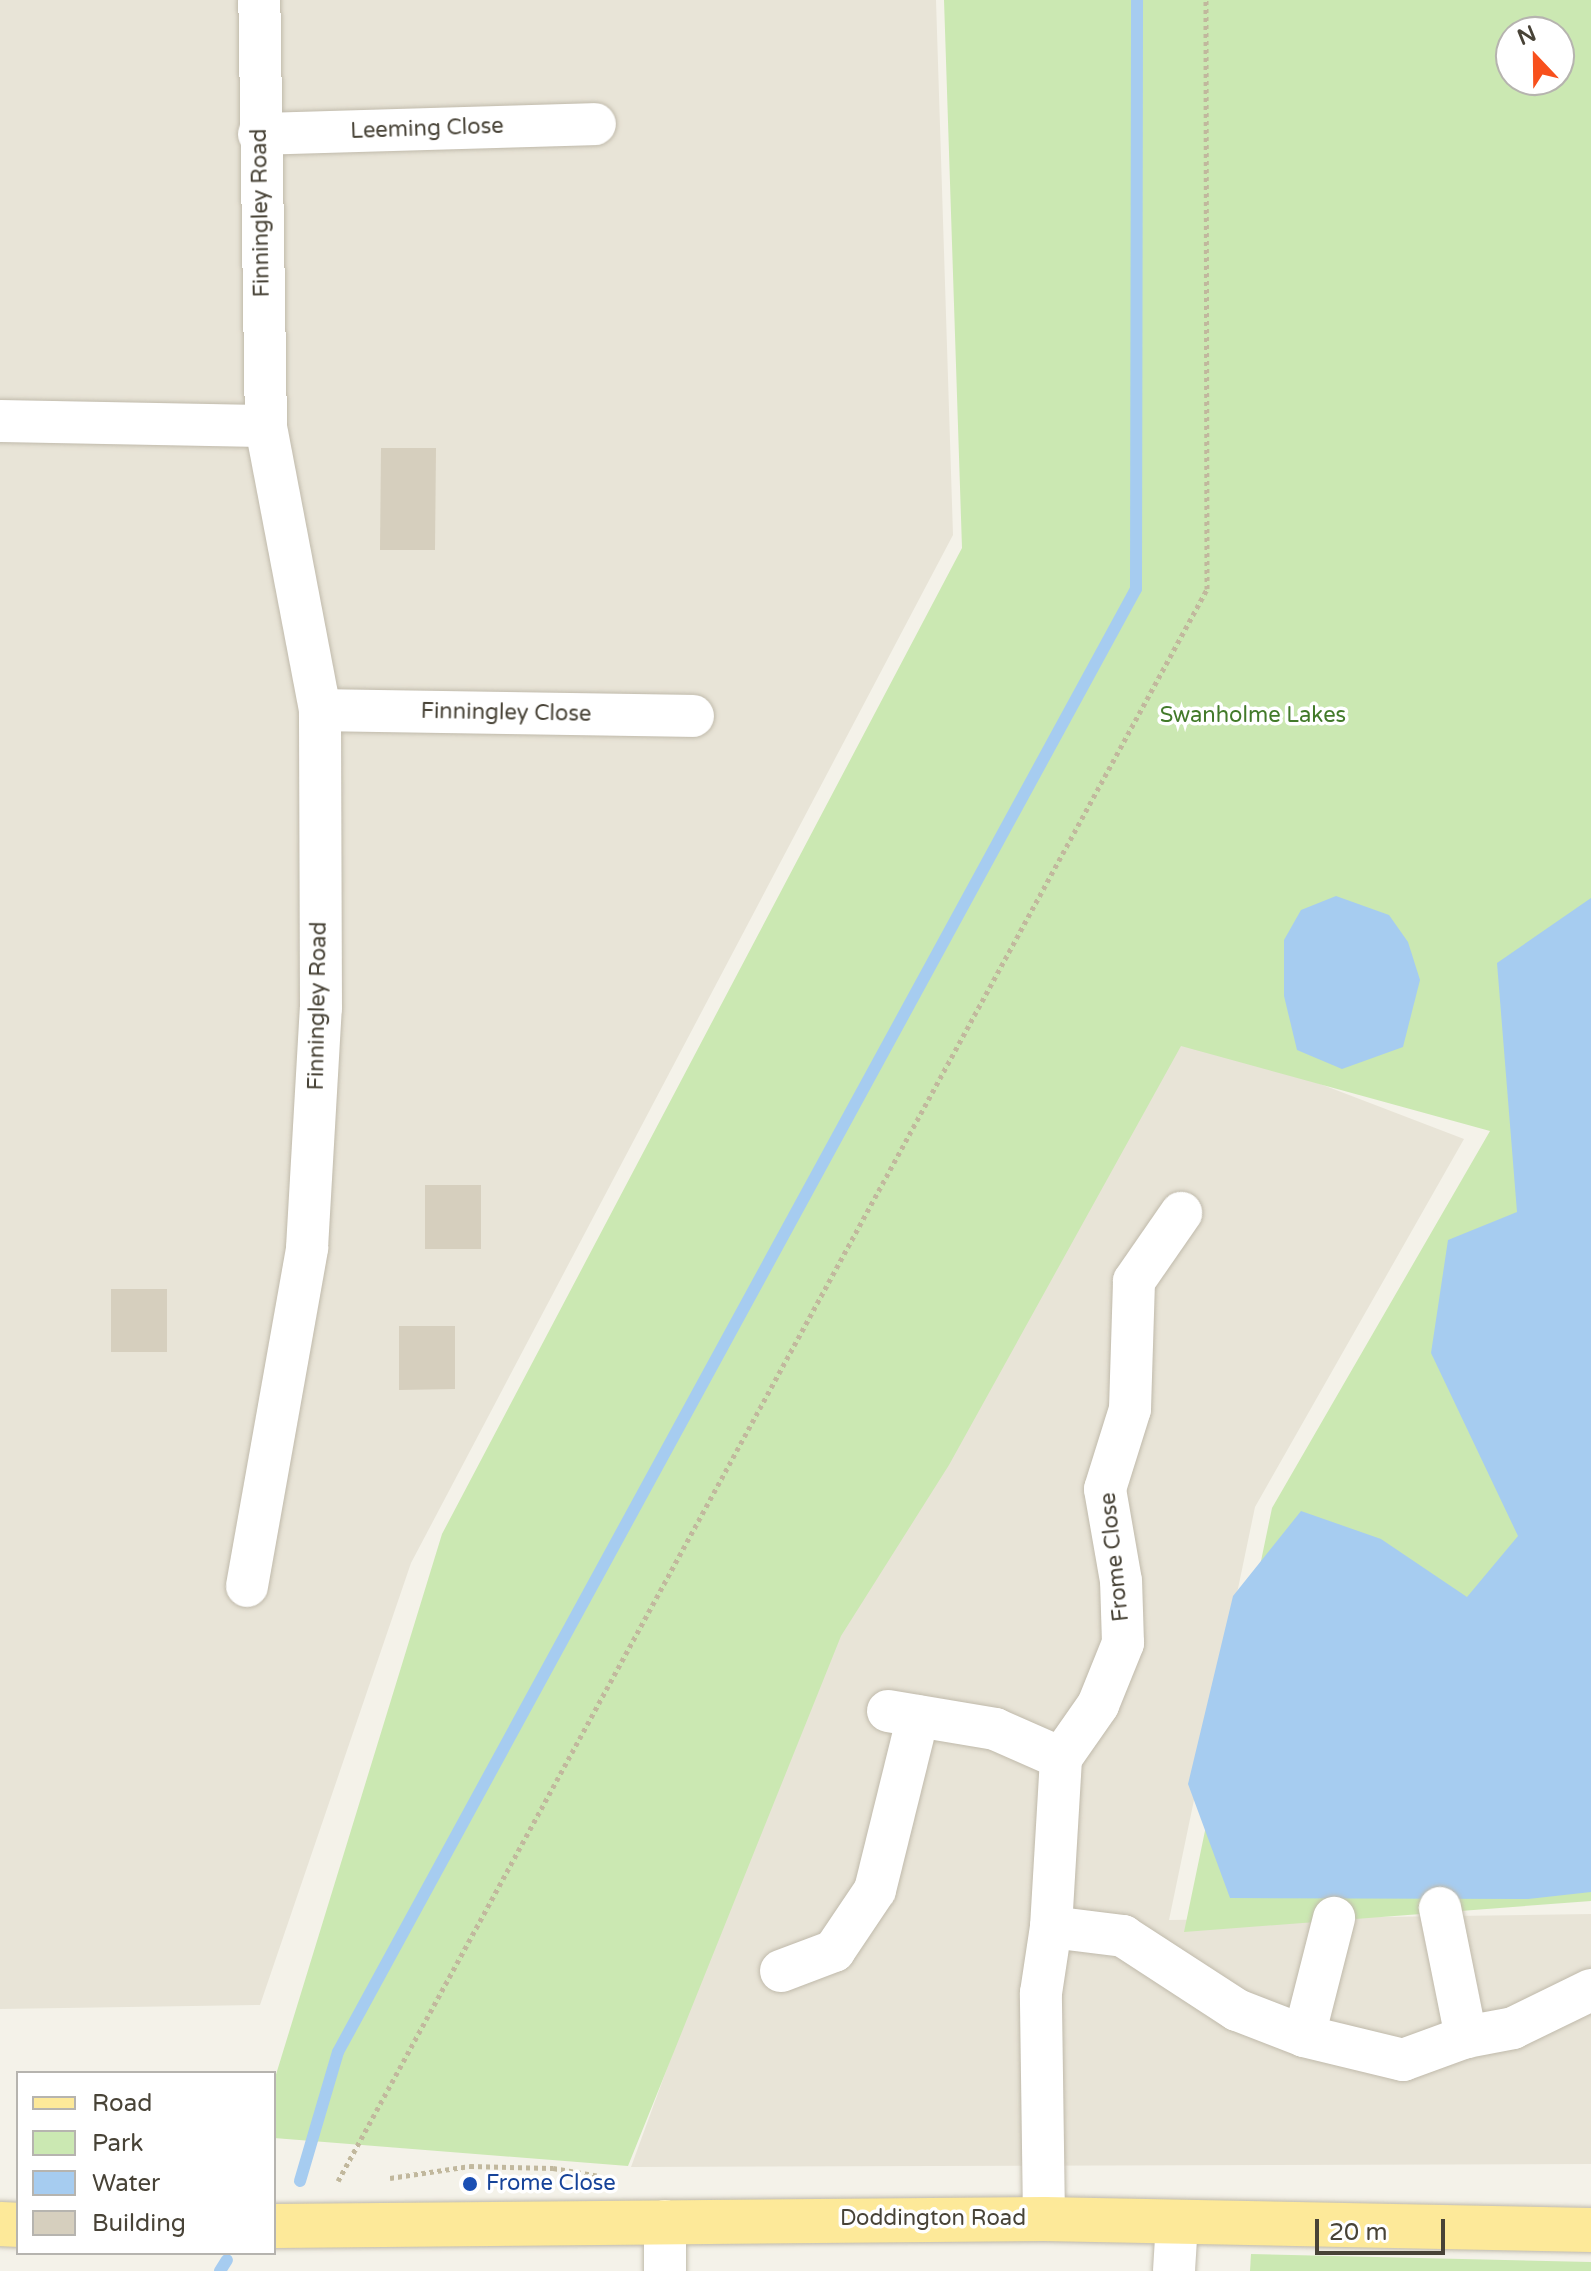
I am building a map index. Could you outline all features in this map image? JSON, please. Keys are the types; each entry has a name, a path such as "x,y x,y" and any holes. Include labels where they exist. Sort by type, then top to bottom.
{"main road":[{"name":"Doddington Road","path":"276,2226 1044,2219 1591,2230"}],"street":[{"name":"Finningley Road","path":"247,1586 307,1248 321,1008 320,710 266,426 259,0"},
{"name":"Leeming Close","path":"259,134 595,124"},
{"path":"0,421 266,426"},
{"name":"Finningley Close","path":"320,710 693,716"},
{"name":"Frome Close","path":"1061,1758 1098,1705 1123,1643 1121,1581 1105,1489 1130,1409 1134,1281 1181,1213"},
{"path":"781,1971 834,1951 875,1890 903,1713 995,1729 1061,1758 1051,1927 1041,1993 1044,2219"},
{"path":"1440,1908 1466,2037"},
{"path":"1304,2036 1334,1918"},
{"path":"1051,1927 1123,1936 1237,2010 1304,2036 1403,2060 1466,2037 1513,2028 1591,1990"},
{"path":"665,2221 665,2271"},
{"path":"1174,2271 1177,2222"}],"path":[{"path":"335,2186 1207,589 1206,0"}],"shaded area":[{"path":"0,0 936,0 953,535 411,1563 260,2005 0,2009"},
{"path":"1153,1020 1464,1139 1255,1507 1169,1920 1591,1914 1591,2164 631,2167 816,1661"}],"green space":[{"name":"Swanholme Lakes","path":"944,0 1591,0 1591,1901 1184,1932 1272,1508 1490,1131 1181,1046 949,1465 841,1636 628,2166 276,2138 276,2074 442,1534 962,548"},
{"path":"1251,2254 1591,2262 1591,2271 1250,2271"}],"water":[{"path":"1336,896 1389,915 1408,942 1420,980 1403,1047 1342,1069 1297,1050 1284,996 1284,940 1301,910"},
{"path":"1591,898 1591,1892 1528,1899 1230,1898 1188,1784 1233,1596 1301,1511 1381,1539 1467,1597 1518,1536 1431,1353 1448,1240 1517,1212 1497,963"}],"building":[{"path":"381,448 436,448 435,550 380,550"},
{"path":"425,1185 481,1185 481,1249 425,1249"},
{"path":"111,1289 167,1289 167,1352 111,1352"},
{"path":"399,1326 455,1326 455,1389 399,1390"}],"waterway":[{"path":"300,2181 338,2052 1136,589 1137,0"},
{"path":"220,2271 227,2260"}],"place":[{"name":"Frome Close","path":"470,2184"}]}
